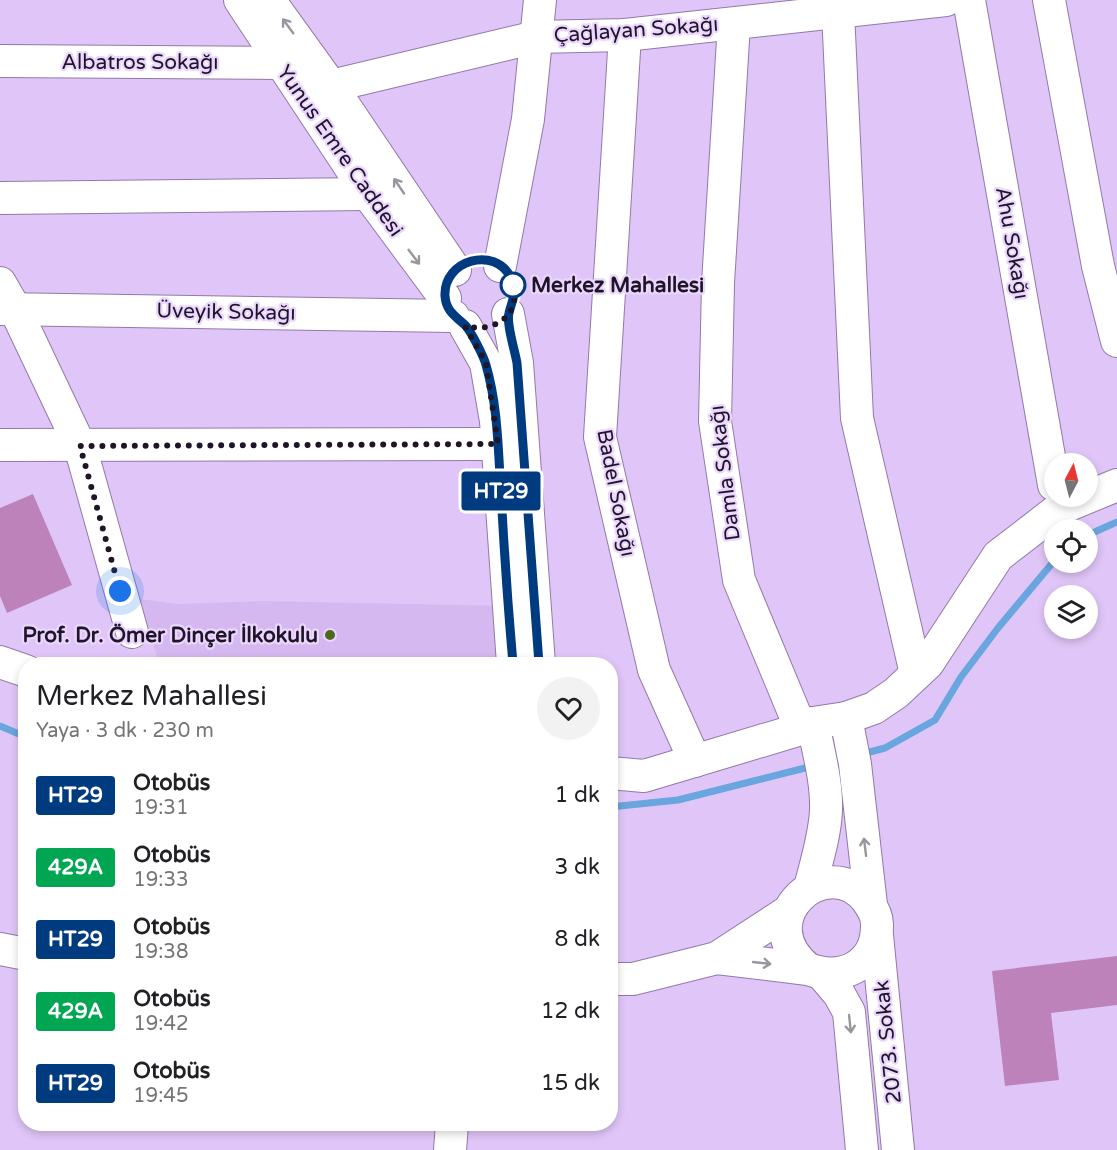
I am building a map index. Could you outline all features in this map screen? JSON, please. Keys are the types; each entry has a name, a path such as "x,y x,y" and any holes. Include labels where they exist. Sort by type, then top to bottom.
{"street":[{"name":"Yunus Emre Caddesi","path":"240,0 279,63 368,194 454,302"},
{"name":"Yunus Emre Caddesi","path":"269,0 331,86 454,302"},
{"path":"500,266 528,118 540,0"},
{"name":"Çağlayan Sokağı","path":"331,86 536,37 625,35 734,24 802,8 838,12 946,0"},
{"name":"Ahu Sokağı","path":"969,0 1048,453"},
{"path":"1049,0 1098,266 1117,341"},
{"path":"838,12 857,418 916,674"},
{"name":"Damla Sokağı","path":"734,24 718,283 715,422 739,580 810,730"},
{"name":"Badel Sokağı","path":"625,35 600,437 654,670 695,761"},
{"name":"Albatros Sokağı","path":"0,61 279,63"},
{"path":"0,198 368,194"},
{"path":"472,260 492,261 511,278 515,296 508,314 489,328 477,328 454,302 472,260"},
{"path":"5,300 80,446 132,632"},
{"name":"Üveyik Sokağı","path":"5,300 454,302"},
{"path":"454,302 486,363 498,444 513,657"},
{"path":"508,314 517,363 539,657"},
{"path":"0,445 498,444"},
{"path":"1098,489 1117,485"},
{"path":"618,774 644,776 810,730 847,723 874,708 896,693 928,663 998,556 1046,507"},
{"path":"0,662 18,668"},
{"name":"2073. Sokak","path":"847,723 855,765 874,920 898,1150"},
{"path":"810,730 823,775 826,810 810,888"},
{"path":"717,958 837,974 851,970 864,961 873,949 874,920 863,894 851,887 830,883 810,888 797,897 789,911 785,924 786,937 794,955 815,971"},
{"path":"618,979 633,979 717,958 789,911"},
{"path":"0,949 18,952"},
{"name":"2073. Sokak","path":"815,971 839,994 849,1012 862,1150"},
{"path":"450,1150 451,1131"}],"shaded area":[{"name":"Prof. Dr. Ömer Dinçer İlkokulu","path":"140,599 178,604 263,601 508,606 512,657 157,657"}],"building":[{"path":"33,494 72,585 7,613 0,596 0,508"},
{"path":"1117,956 1117,1005 1051,1013 1059,1080 1005,1086 992,971"}],"waterway":[{"path":"1098,531 1117,522"},
{"path":"862,754 885,748 935,720 961,677 1044,573"},
{"path":"0,726 18,734"},
{"path":"618,806 678,800 813,766"}],"bus line":[{"name":"HT29","path":"512,657 496,421 486,363 465,326 453,316 445,298 448,278 455,270 463,263 482,259 492,261 507,271 514,287 513,306 508,314 517,363 538,657"}],"place":[{"name":"Merkez Mahallesi","path":"513,285"},
{"name":"Prof. Dr. Ömer Dinçer İlkokulu","path":"330,635"}],"route":[{"path":"120,591 80,446 498,444 486,363 465,326 489,328 500,322 513,306 515,296 513,285"}]}
